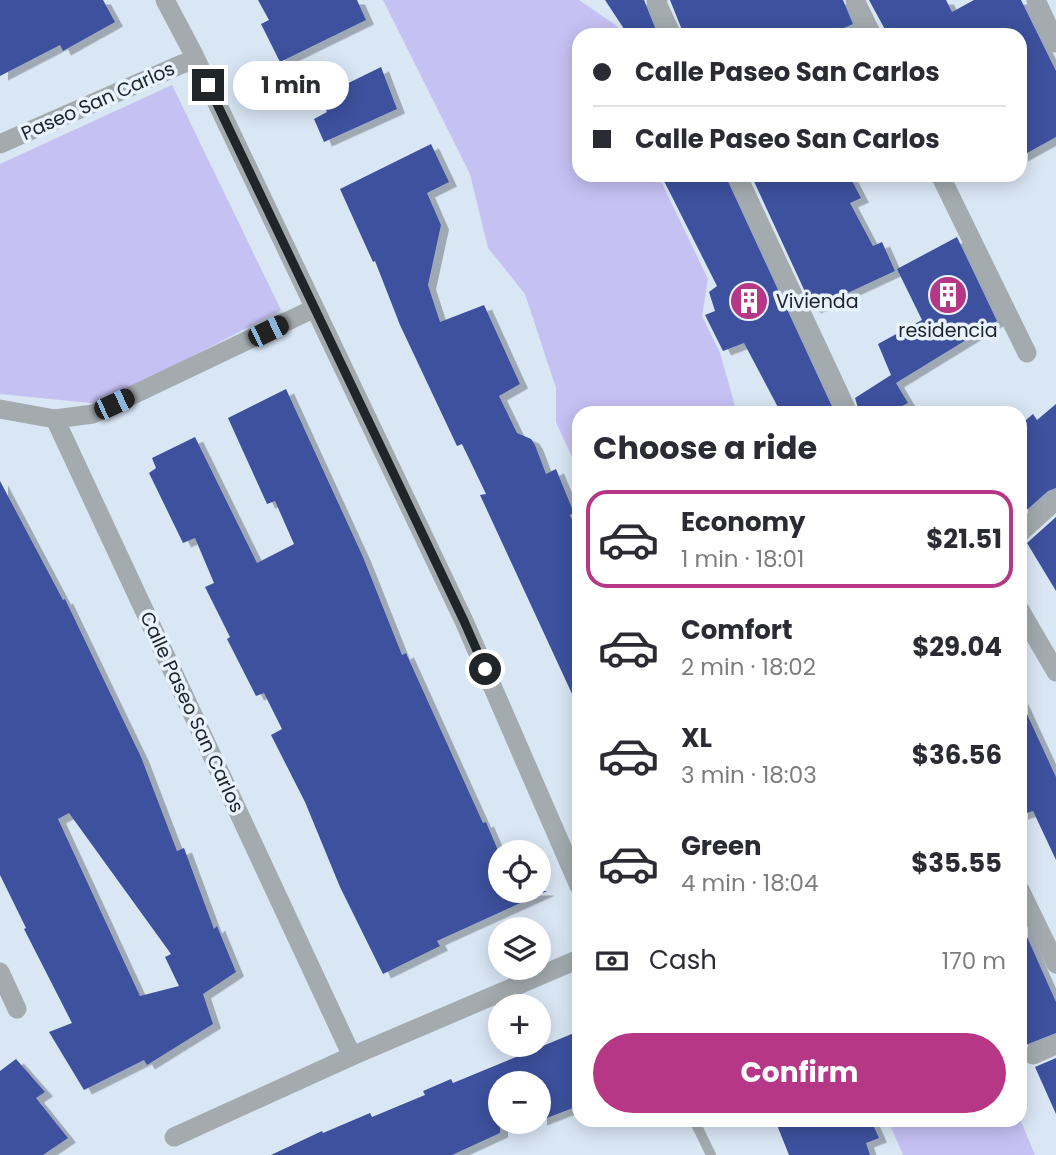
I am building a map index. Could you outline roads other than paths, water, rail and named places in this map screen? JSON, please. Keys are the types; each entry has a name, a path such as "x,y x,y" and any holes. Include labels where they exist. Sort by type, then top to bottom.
{"street":[{"path":"165,0 464,621 572,870"},
{"path":"855,0 869,28"},
{"path":"1036,0 1051,23 1056,43"},
{"path":"657,1 669,28"},
{"name":"Paseo San Carlos","path":"0,144 196,60"},
{"path":"740,182 845,406"},
{"path":"943,182 1027,353"},
{"path":"0,409 55,419 93,414 313,309"},
{"name":"Calle Paseo San Carlos","path":"55,419 352,1056"},
{"path":"1027,527 1056,500"},
{"path":"1027,622 1056,672"},
{"path":"1027,904 1056,964"},
{"path":"174,1138 352,1056 572,961"},
{"path":"0,972 17,1009"},
{"path":"1033,1055 1056,1045"}],"lane":[{"path":"697,1127 711,1155"}],"place":[{"name":"residencia","path":"948,295"},
{"name":"Vivienda","path":"749,301"}]}
